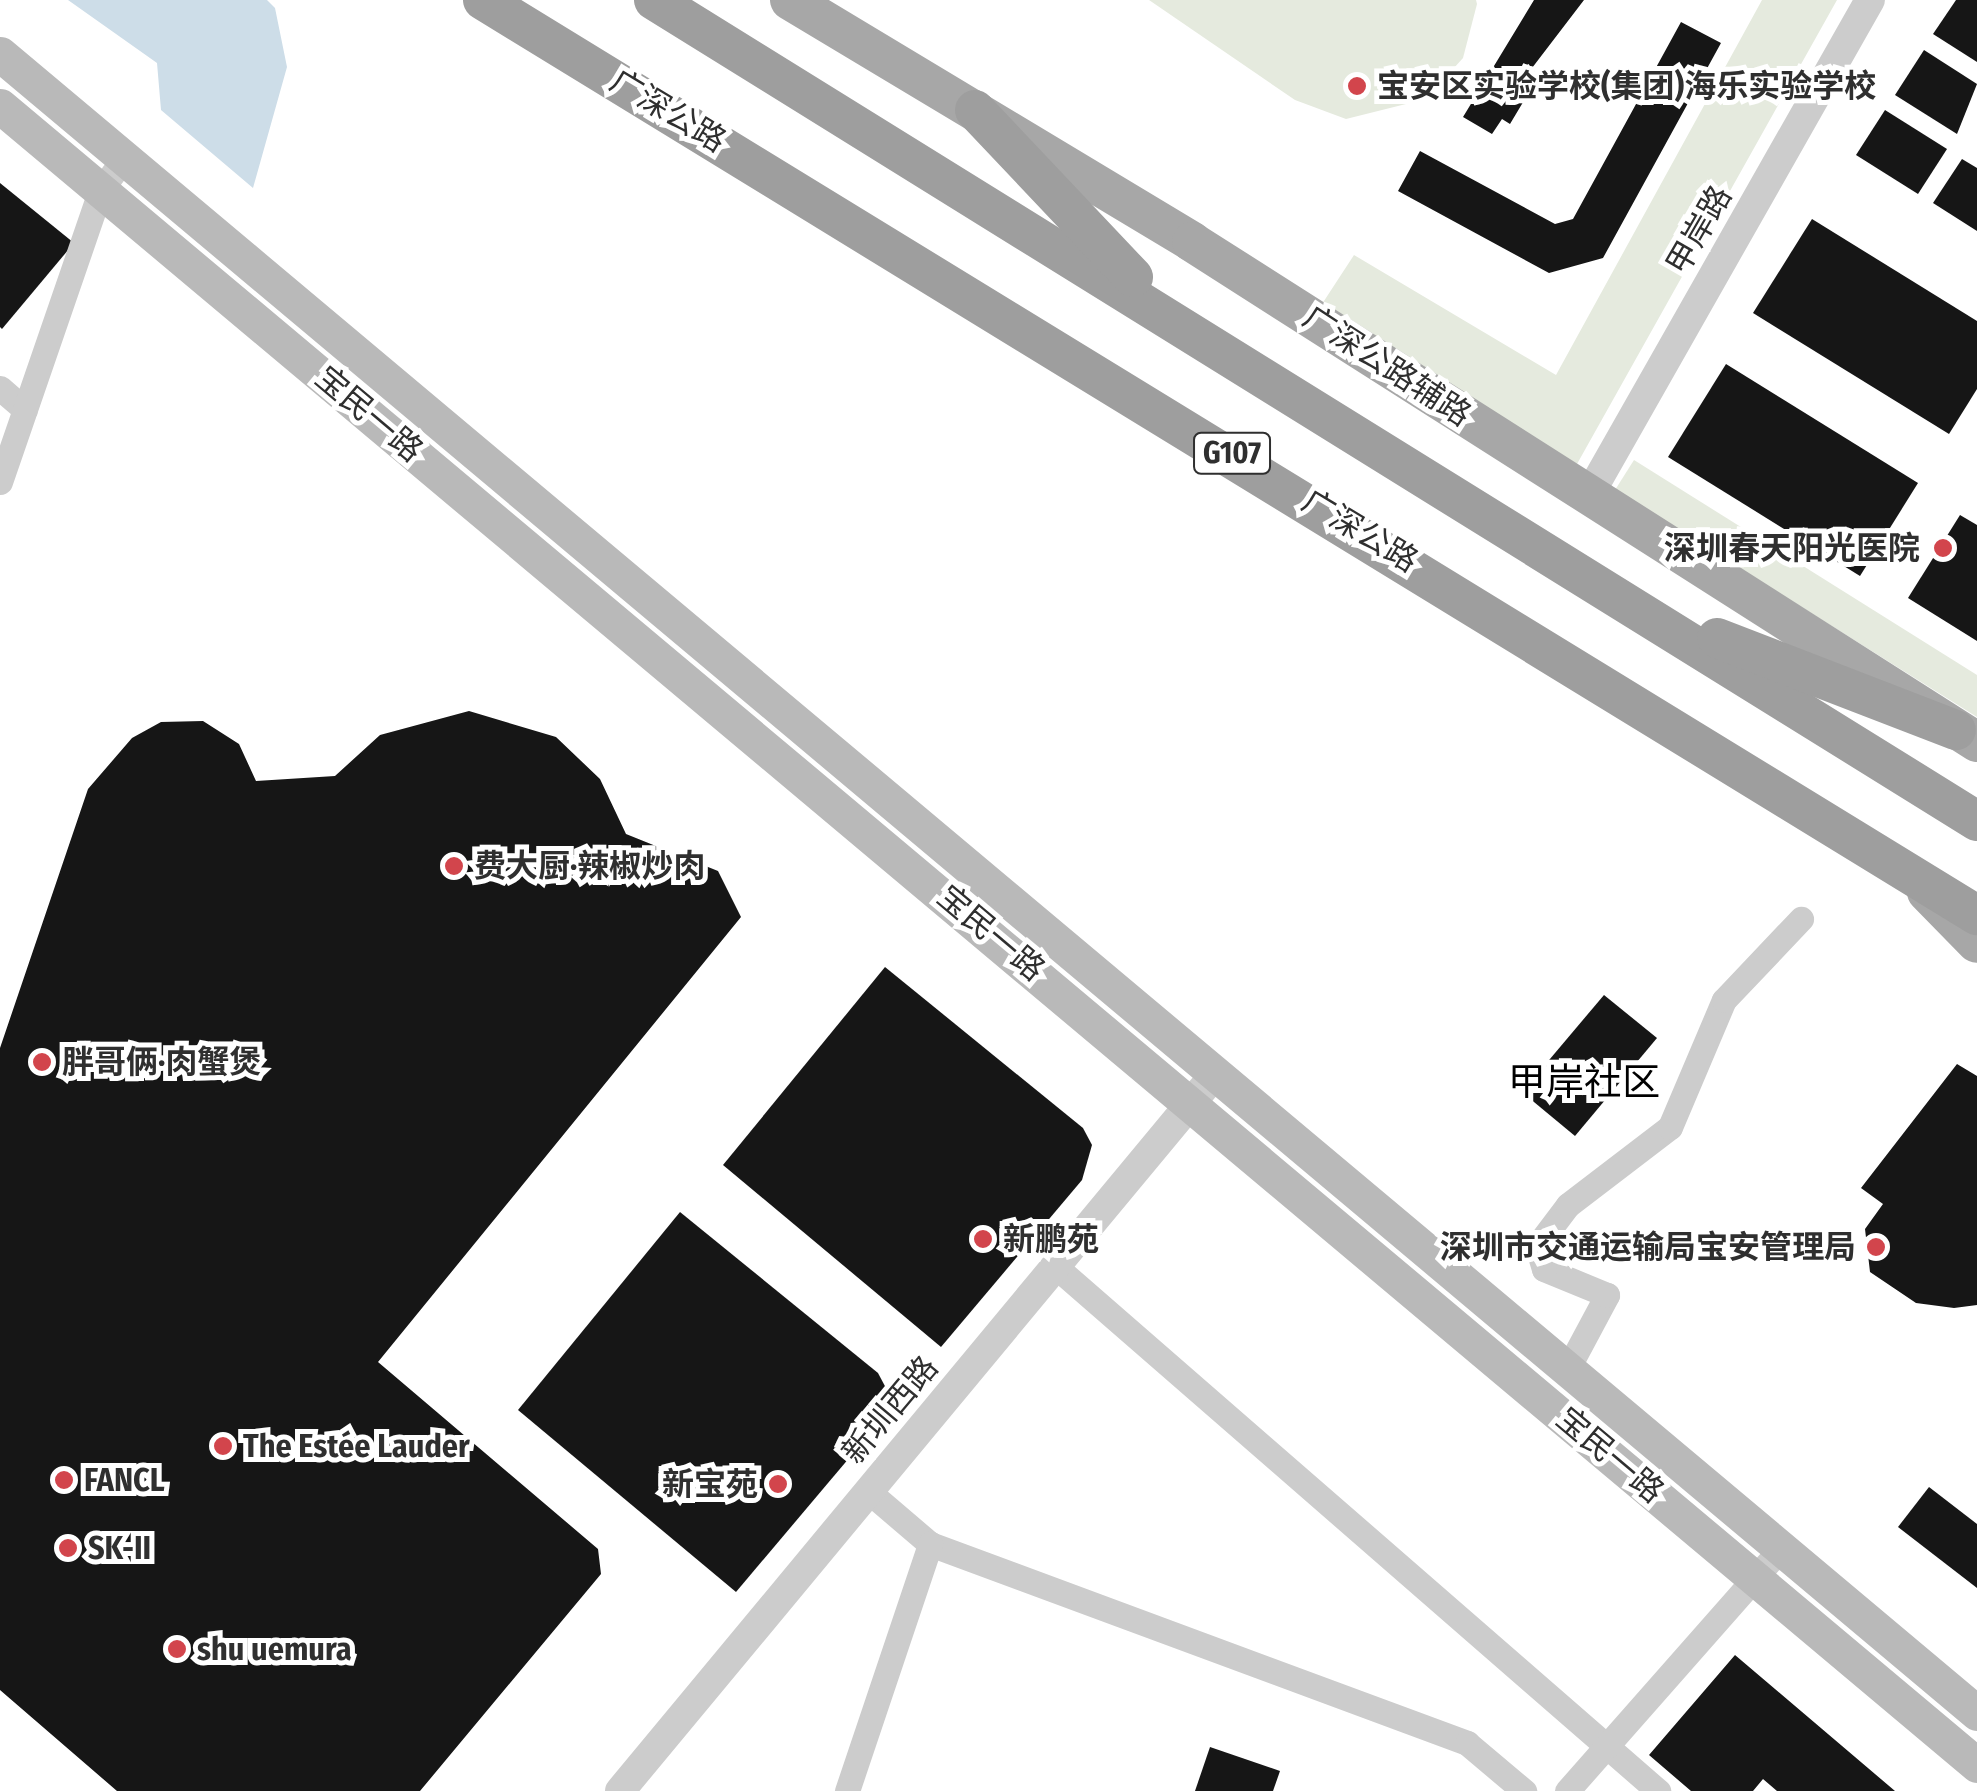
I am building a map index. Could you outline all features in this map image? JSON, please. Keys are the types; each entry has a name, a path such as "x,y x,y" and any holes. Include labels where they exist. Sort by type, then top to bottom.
{"highway":[{"name":"广深公路","path":"482,0 1977,915"},
{"name":"G107","path":"654,0 1170,316 1977,821"},
{"path":"975,110 1170,316"},
{"path":"1630,604 1967,736"}],"main road":[{"name":"广深公路辅路","path":"790,0 975,110 1967,736"},
{"name":"宝民一路","path":"0,54 1977,1713"},
{"name":"宝民一路","path":"0,106 1977,1765"},
{"path":"1907,871 1977,943"}],"street":[{"name":"甲岸路","path":"1589,495 1870,0"},
{"path":"0,482 100,191 124,157"},
{"path":"0,388 25,410"},
{"name":"宝民一路","path":"1568,1368 1607,1295 1544,1268 1538,1246 1568,1205 1670,1127 1724,1000 1801,920"},
{"name":"新圳西路","path":"620,1791 1215,1074"},
{"path":"1055,1266 1658,1791"},
{"path":"868,1491 930,1544 1467,1743 1524,1791"},
{"path":"847,1791 930,1544"},
{"path":"1567,1791 1780,1548"}],"shaded area":[{"path":"68,0 267,0 275,8 287,67 253,188 161,110 157,63"},
{"name":"宝安区实验学校(集团)海乐实验学校","path":"1149,0 1476,0 1477,4 1463,58 1426,99 1346,119 1295,100"},
{"path":"1762,0 1837,0 1577,464 1322,304 1354,255 1556,375"},
{"path":"1634,460 1977,675 1977,717 1615,490"}],"building":[{"path":"1534,0 1584,0 1532,68 1540,74 1510,124 1502,119 1492,134 1463,117"},
{"path":"1956,0 1977,0 1977,62 1933,34"},
{"path":"1681,22 1721,43 1603,258 1549,273 1398,191 1420,151 1555,224 1573,219"},
{"path":"1924,50 1977,84 1957,134 1895,95"},
{"path":"1885,110 1947,149 1918,194 1856,155"},
{"path":"1962,159 1977,168 1977,231 1933,203"},
{"path":"0,183 74,243 2,329 0,327"},
{"path":"1812,219 1977,321 1977,389 1949,434 1753,313"},
{"path":"1726,364 1918,483 1860,576 1668,457"},
{"name":"深圳春天阳光医院","path":"1960,515 1977,525 1977,641 1908,598"},
{"path":"469,711 556,737 600,779 626,834 718,871 741,917 378,1362 598,1549 601,1574 420,1791 117,1791 0,1690 0,1048 88,789 132,738 161,722 203,721 239,744 256,781 335,776 380,735"},
{"path":"885,967 1083,1128 1092,1145 1082,1180 941,1347 723,1165"},
{"path":"1604,995 1657,1038 1575,1136 1522,1092"},
{"path":"1957,1064 1977,1076 1977,1305 1954,1308 1916,1303 1870,1272 1865,1229 1883,1204 1861,1188"},
{"path":"680,1212 878,1373 887,1390 877,1425 736,1592 518,1410"},
{"path":"1929,1487 1977,1524 1977,1588 1898,1527"},
{"path":"1735,1655 1895,1791 1777,1791 1763,1779 1753,1791 1691,1791 1649,1755"},
{"path":"1210,1747 1280,1771 1273,1791 1195,1791"}],"place":[{"name":"宝安区实验学校(集团)海乐实验学校","path":"1357,86"},
{"name":"深圳春天阳光医院","path":"1943,548"},
{"name":"费大厨·辣椒炒肉","path":"454,866"},
{"name":"胖哥俩·肉蟹煲","path":"42,1062"},
{"name":"新鹏苑","path":"983,1239"},
{"name":"深圳市交通运输局宝安管理局","path":"1876,1247"},
{"name":"The Estée Lauder","path":"223,1446"},
{"name":"FANCL","path":"64,1480"},
{"name":"新宝苑","path":"778,1484"},
{"name":"SK-II","path":"68,1548"},
{"name":"shu uemura","path":"177,1649"}],"district":[{"name":"甲岸社区","path":"1584,1083"}]}
